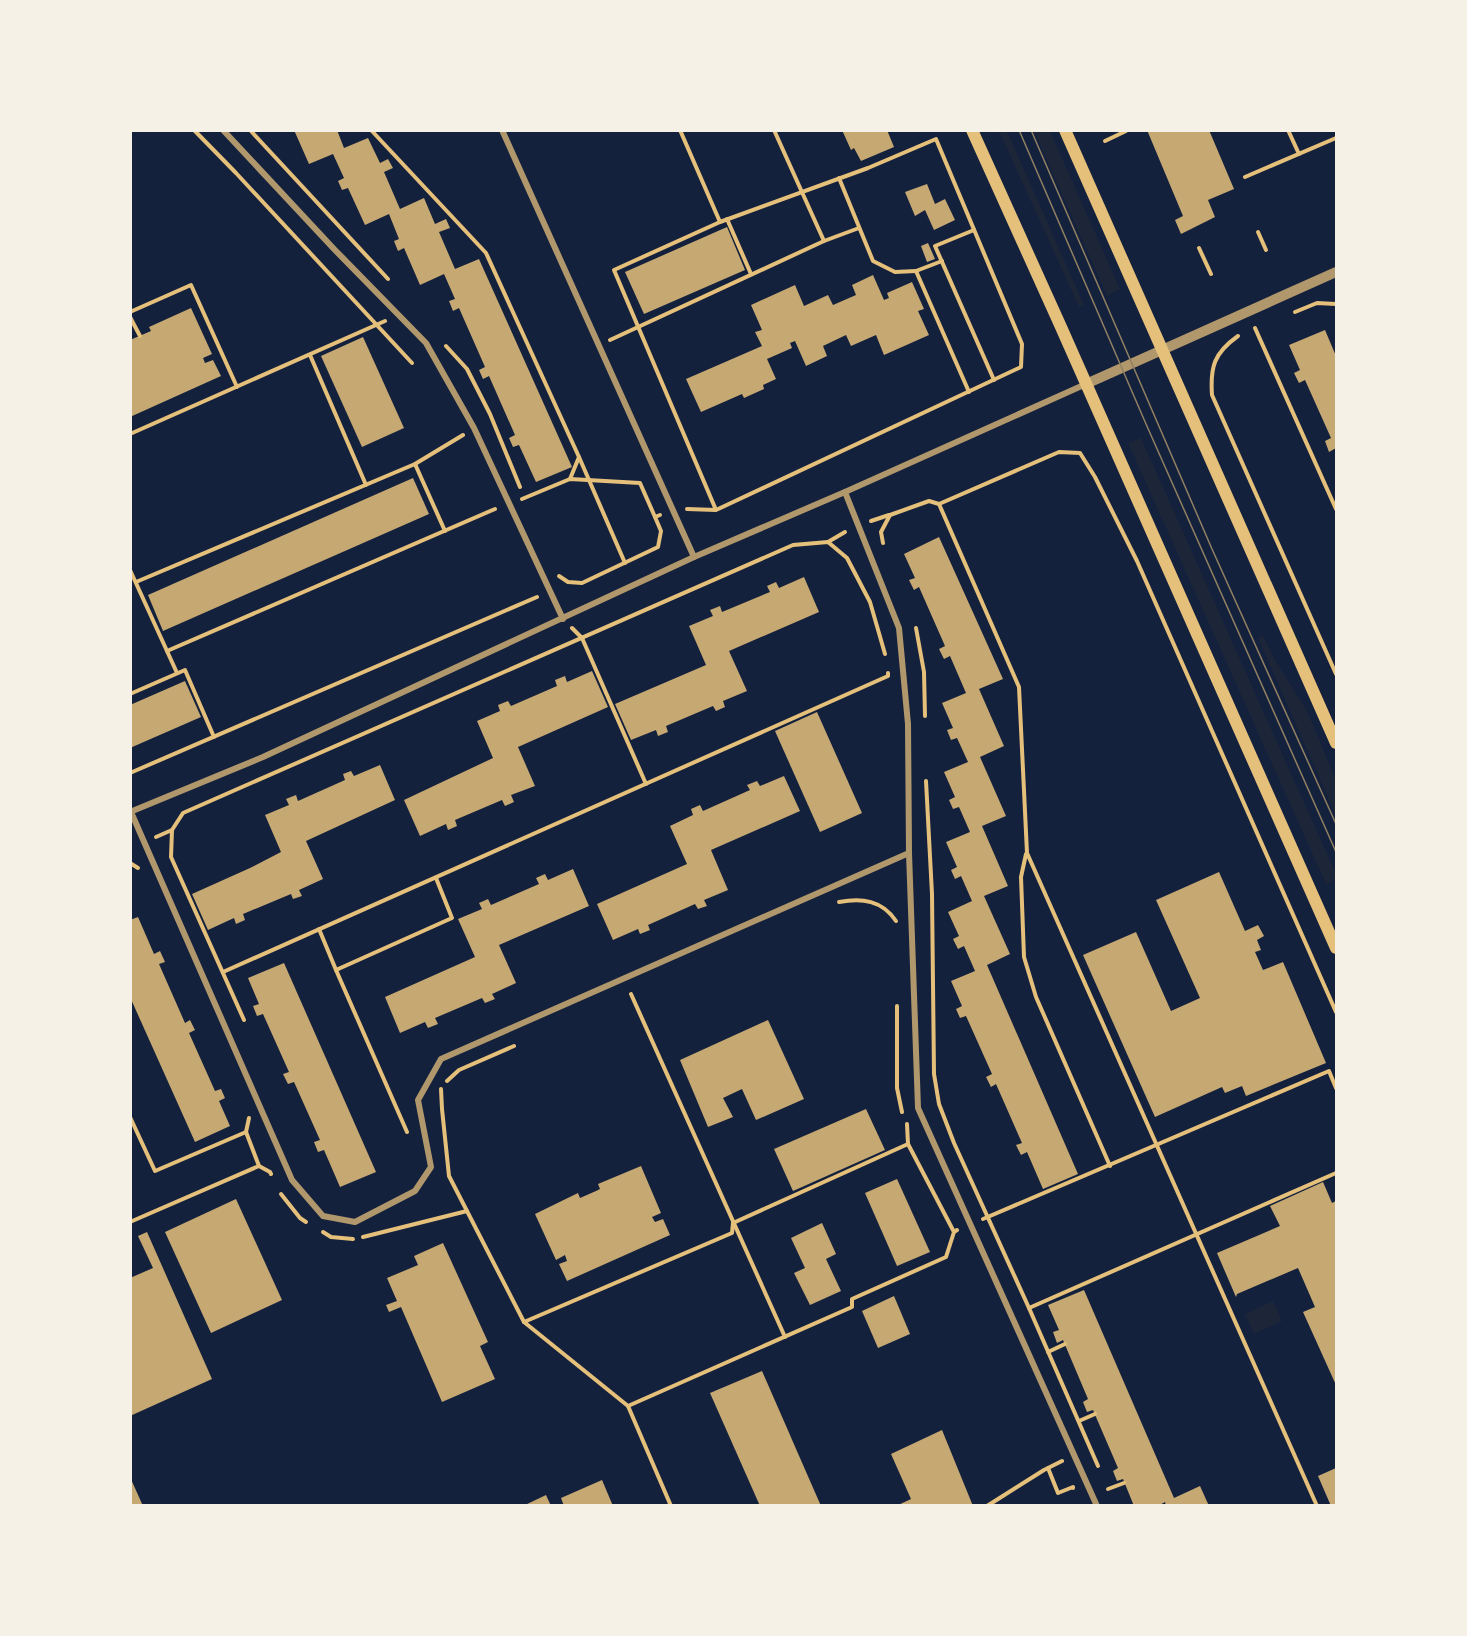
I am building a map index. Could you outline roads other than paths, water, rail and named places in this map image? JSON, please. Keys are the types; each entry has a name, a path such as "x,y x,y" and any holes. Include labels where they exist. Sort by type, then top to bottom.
{"main road":[{"path":"972,130 1336,948"},
{"path":"1065,130 1247,537 1336,743"}],"street":[{"path":"223,130 426,344 474,428 563,619"},
{"path":"502,130 694,557"},
{"path":"909,853 441,1059 418,1100 431,1167 415,1191 356,1222 323,1216 292,1180 131,812 263,757 694,557 845,492 1336,272"},
{"path":"845,492 899,628 908,724 909,853 918,1108 1097,1506"}],"tram line":[{"path":"1019,130 1146,424 1336,852"},
{"path":"1031,130 1212,549 1336,824"}]}
